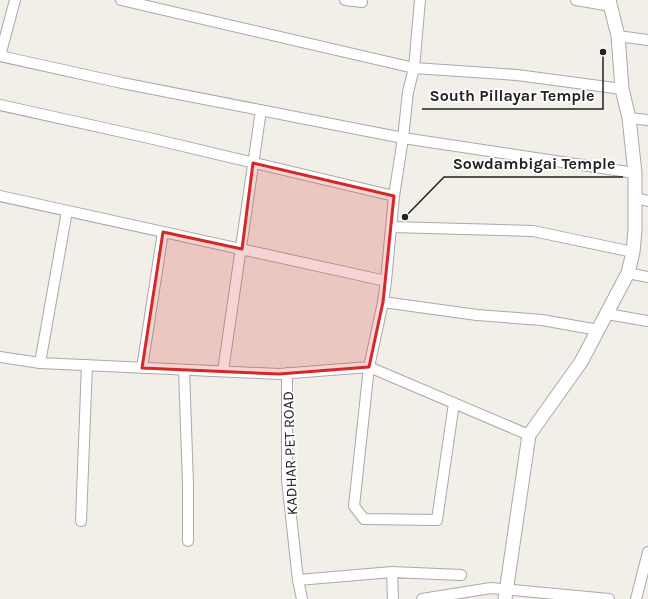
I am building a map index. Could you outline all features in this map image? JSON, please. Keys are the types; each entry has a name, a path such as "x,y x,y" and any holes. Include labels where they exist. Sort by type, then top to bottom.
{"street":[{"path":"15,0 0,56 122,83 403,138 635,173"},
{"path":"121,0 414,68 517,75 622,89"},
{"path":"345,0 362,2"},
{"path":"420,0 414,68 408,92 394,196 386,281 369,367 354,506 364,519 437,520 454,403"},
{"path":"505,594 529,435 581,362 628,273 642,200 635,173 629,118 622,89 618,36 610,3 576,0"},
{"path":"618,36 648,40"},
{"path":"0,106 149,138 394,196"},
{"path":"223,371 242,249 260,110"},
{"path":"629,118 648,120"},
{"path":"0,196 386,281"},
{"path":"40,363 67,211"},
{"path":"391,227 533,231 633,252"},
{"path":"142,368 162,232"},
{"path":"628,273 648,277"},
{"path":"383,302 477,315 542,320 598,330"},
{"path":"607,314 648,321"},
{"path":"0,358 40,363 287,373 369,367 529,435"},
{"path":"81,520 87,365"},
{"path":"184,370 188,484 188,541"},
{"name":"KADHAR PET ROAD","path":"287,373 287,480 298,580 302,599"},
{"path":"636,599 648,552"},
{"path":"392,572 393,599"},
{"path":"298,580 392,572 461,575"},
{"path":"422,599 491,588 505,594 609,599"}],"highlighted area":[{"path":"253,163 394,196 383,302 369,367 279,374 142,368 163,232 242,249"}],"place":[{"name":"South Pillayar Temple","path":"603,52"},
{"name":"Sowdambigai Temple","path":"405,217"}]}
